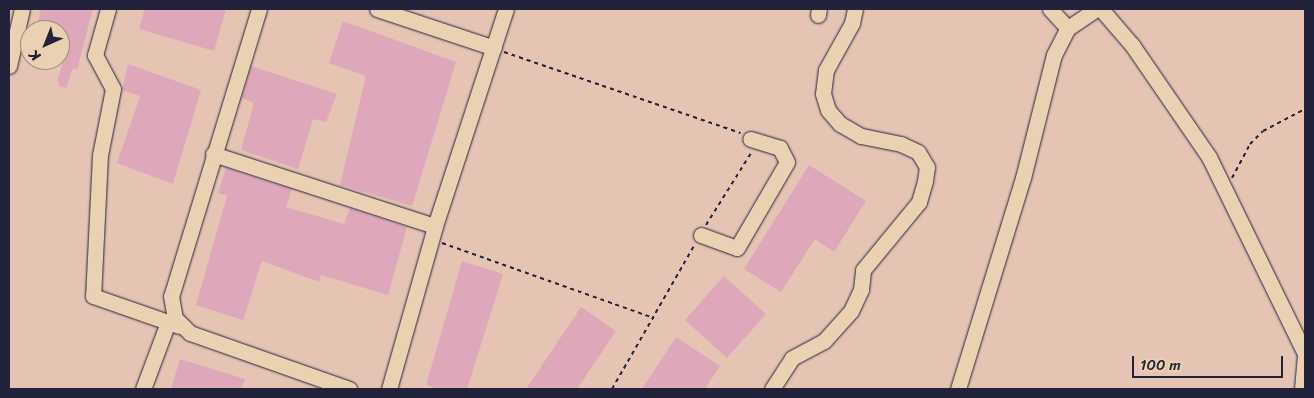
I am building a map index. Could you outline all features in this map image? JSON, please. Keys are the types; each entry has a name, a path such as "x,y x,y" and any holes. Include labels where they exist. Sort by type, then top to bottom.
{"street":[{"path":"9,66 22,9"},
{"path":"108,9 95,55 113,89 100,155 93,296 349,389"},
{"path":"143,389 174,324 171,296 259,9"},
{"path":"377,9 494,48"},
{"path":"389,389 434,233 506,9"},
{"path":"772,389 792,358 824,341 851,311 861,290 863,270 920,202 925,181 927,167 918,152 901,144 861,136 840,124 828,110 824,94 826,70 852,23 855,9"},
{"path":"1050,9 1068,28"},
{"path":"958,389 1023,178 1054,55 1068,28 1096,9"},
{"path":"1100,9 1180,114 1229,196 1305,355 1302,389"},
{"path":"701,235 737,248 787,162 780,148 750,139"},
{"path":"213,154 434,233"}],"path":[{"path":"494,48 750,139 750,157 701,235 612,389"},
{"path":"1229,196 1237,164 1250,144 1283,117 1305,109"},
{"path":"434,233 654,318"}],"building":[{"path":"41,9 93,9 77,70 73,68 66,88 59,86 58,79 61,70 70,70 70,20 38,20"},
{"path":"145,9 226,9 214,51 139,29"},
{"path":"343,21 456,62 412,206 340,185 366,76 329,63"},
{"path":"128,64 201,90 173,184 117,163 140,96 122,90"},
{"path":"251,66 337,94 326,122 313,119 298,169 241,150 254,103 242,98"},
{"path":"809,165 866,201 834,252 815,239 781,292 744,269"},
{"path":"226,168 292,189 286,207 344,224 350,208 407,227 388,295 321,275 319,282 262,261 243,320 196,305 227,196 218,193"},
{"path":"462,261 503,274 467,389 438,389 426,385"},
{"path":"724,276 766,314 727,358 685,320"},
{"path":"581,307 616,331 577,389 526,389"},
{"path":"676,337 720,366 705,389 642,389"},
{"path":"180,359 245,379 241,389 171,389"}]}
